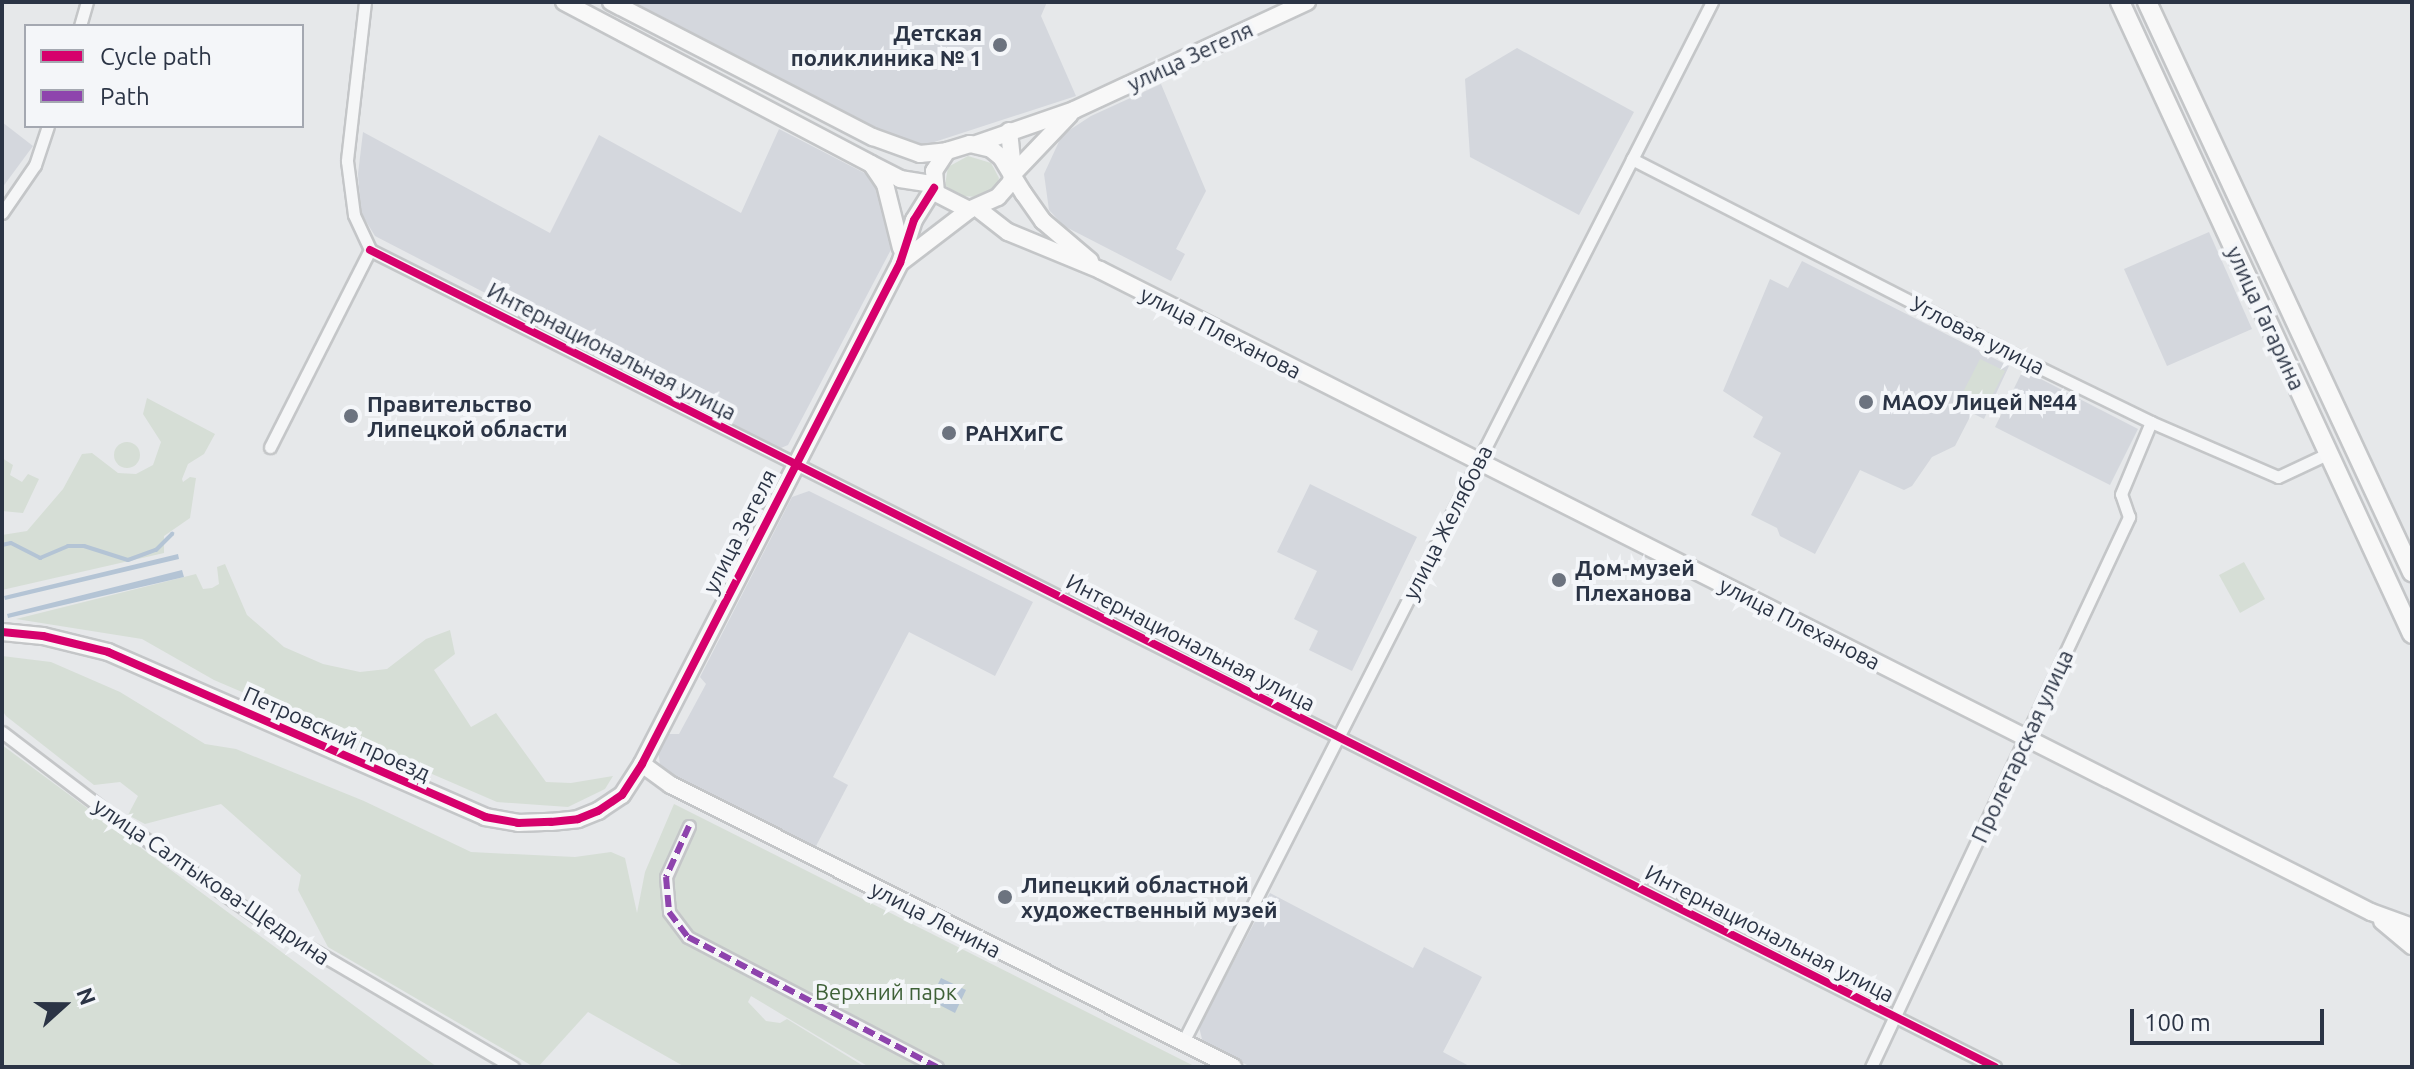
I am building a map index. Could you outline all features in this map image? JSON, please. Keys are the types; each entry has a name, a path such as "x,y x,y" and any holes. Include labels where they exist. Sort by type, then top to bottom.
{"main road":[{"path":"564,2 900,179 933,186"},
{"path":"611,2 873,137 920,154 976,144 997,152 1012,175"},
{"name":"улица Зегеля","path":"976,144 1074,110 1307,2"},
{"name":"улица Гагарина","path":"2120,2 2411,630"},
{"name":"улица Гагарина","path":"2147,2 2412,572"},
{"name":"улица Зегеля","path":"1012,175 1074,110"},
{"path":"947,151 934,171 933,186 941,198 973,209 1004,192 1012,175 1014,158 1009,131"},
{"path":"871,164 885,184 901,256"},
{"name":"улица Плеханова","path":"1012,175 1043,221 1100,270"},
{"name":"улица Зегеля","path":"642,764 901,256 933,186"},
{"name":"улица Зегеля","path":"901,256 973,209"},
{"name":"улица Плеханова","path":"973,209 1008,232 1100,270 2371,912 2412,927"},
{"name":"Петровский проезд","path":"2,632 43,636 108,652 485,817 518,823 578,819 622,795 642,764"},
{"name":"улица Ленина","path":"642,764 671,785 1233,1067"},
{"name":"улица Плеханова","path":"2371,912 2412,946"}],"street":[{"path":"81,24 87,2"},
{"path":"270,447 370,250 354,215 347,161 365,2"},
{"name":"улица Желябова","path":"1183,1042 1712,2"},
{"path":"2,213 35,165 47,128"},
{"name":"Угловая улица","path":"1632,159 2151,422 2278,477 2329,453"},
{"name":"Интернациональная улица","path":"370,250 1995,1067"},
{"name":"Пролетарская улица","path":"1871,1067 2129,517 2121,494 2151,422"},
{"name":"улица Салтыкова-Щедрина","path":"2,732 115,818 257,917 513,1067"},
{"path":"689,826 666,877 669,912 688,937 937,1067"}],"shaded area":[{"path":"624,2 1047,2 1041,16 1076,96 919,147 897,141"},
{"path":"1517,48 1634,112 1579,215 1470,157 1465,79"},
{"path":"1161,84 1206,191 1176,249 1185,254 1171,281 1064,226 1049,210 1044,174 1062,135 1091,116"},
{"path":"2,122 33,146 2,188"},
{"path":"779,129 874,178 888,202 895,242 788,445 774,451 606,365 609,357 375,236 361,213 358,174 363,132 550,233 599,135 741,213"},
{"path":"2209,232 2252,329 2167,366 2124,269"},
{"name":"МАОУ Лицей №44","path":"1802,261 2009,366 1984,419 1972,413 1955,446 1932,457 1912,486 1904,490 1860,470 1815,554 1780,536 1777,528 1751,515 1781,453 1753,437 1763,417 1723,391 1770,279 1788,288"},
{"path":"2023,370 2138,429 2110,485 1995,427"},
{"path":"1310,484 1417,537 1352,671 1309,650 1318,631 1294,619 1317,571 1277,552"},
{"path":"809,491 1033,602 995,676 909,632 833,777 848,785 815,848 661,770 658,752 667,734 679,734 706,684 700,677 792,497"},
{"path":"1270,893 1413,968 1424,947 1482,977 1443,1052 1471,1067 1251,1067 1203,1043 1199,1027"}],"green space":[{"path":"968,156 991,163 999,178 996,187 980,197 960,196 945,185 948,167"},
{"path":"1980,359 2005,371 1984,411 1960,398"},
{"path":"147,398 215,434 204,454 188,464 183,482 190,477 196,478 190,518 164,536 164,553 2,590 2,535 27,531 63,489 82,454 92,453 118,473 136,474 153,465 161,442 143,414"},
{"path":"127,442 137,445 140,455 137,465 127,468 117,465 114,455 117,445"},
{"path":"2,458 13,465 10,475 22,482 28,474 39,479 23,513 2,511"},
{"path":"2244,562 2265,599 2240,613 2219,575"},
{"path":"225,564 247,615 284,647 323,664 360,672 387,669 426,639 450,630 455,654 434,670 471,727 496,713 546,782 571,783 613,776 605,789 568,807 497,802 214,680 142,639 16,619 196,574 203,589 212,588 219,584 217,567"},
{"name":"Верхний парк","path":"2,656 51,662 120,692 205,744 236,749 364,801 471,852 575,857 611,852 625,858 637,913 645,872 674,804 1196,1067 869,1067 751,996 748,1002 766,1021 780,1023 787,1019 865,1067 685,1067 588,1012 538,1067 534,1067 328,947 298,890 301,875 221,804 145,824 128,815 138,796 120,782 94,785 6,716 2,710"},
{"path":"2,745 437,1067 2,1067"}],"water":[{"path":"178,554 179,559 5,600 4,596"},
{"path":"182,570 184,577 8,618 7,614"},
{"path":"941,978 966,990 955,1013 930,1000"}],"waterway":[{"path":"2,545 11,543 40,558 68,546 84,546 128,560 156,550 172,534"}],"marked path":[{"path":"689,826 666,877 669,912 688,937 937,1067"}],"cycle path":[{"path":"2,632 43,636 108,652 485,817 518,823 551,822 578,819 598,811 622,795 642,764 900,263 914,220 934,188"},
{"path":"370,250 1995,1067"}],"place":[{"name":"Детская поликлиника № 1","path":"1000,45"},
{"name":"МАОУ Лицей №44","path":"1866,402"},
{"name":"Правительство Липецкой области","path":"351,416"},
{"name":"РАНХиГС","path":"949,433"},
{"name":"Дом-музей Плеханова","path":"1559,580"},
{"name":"Липецкий областной художественный музей","path":"1005,897"}]}
